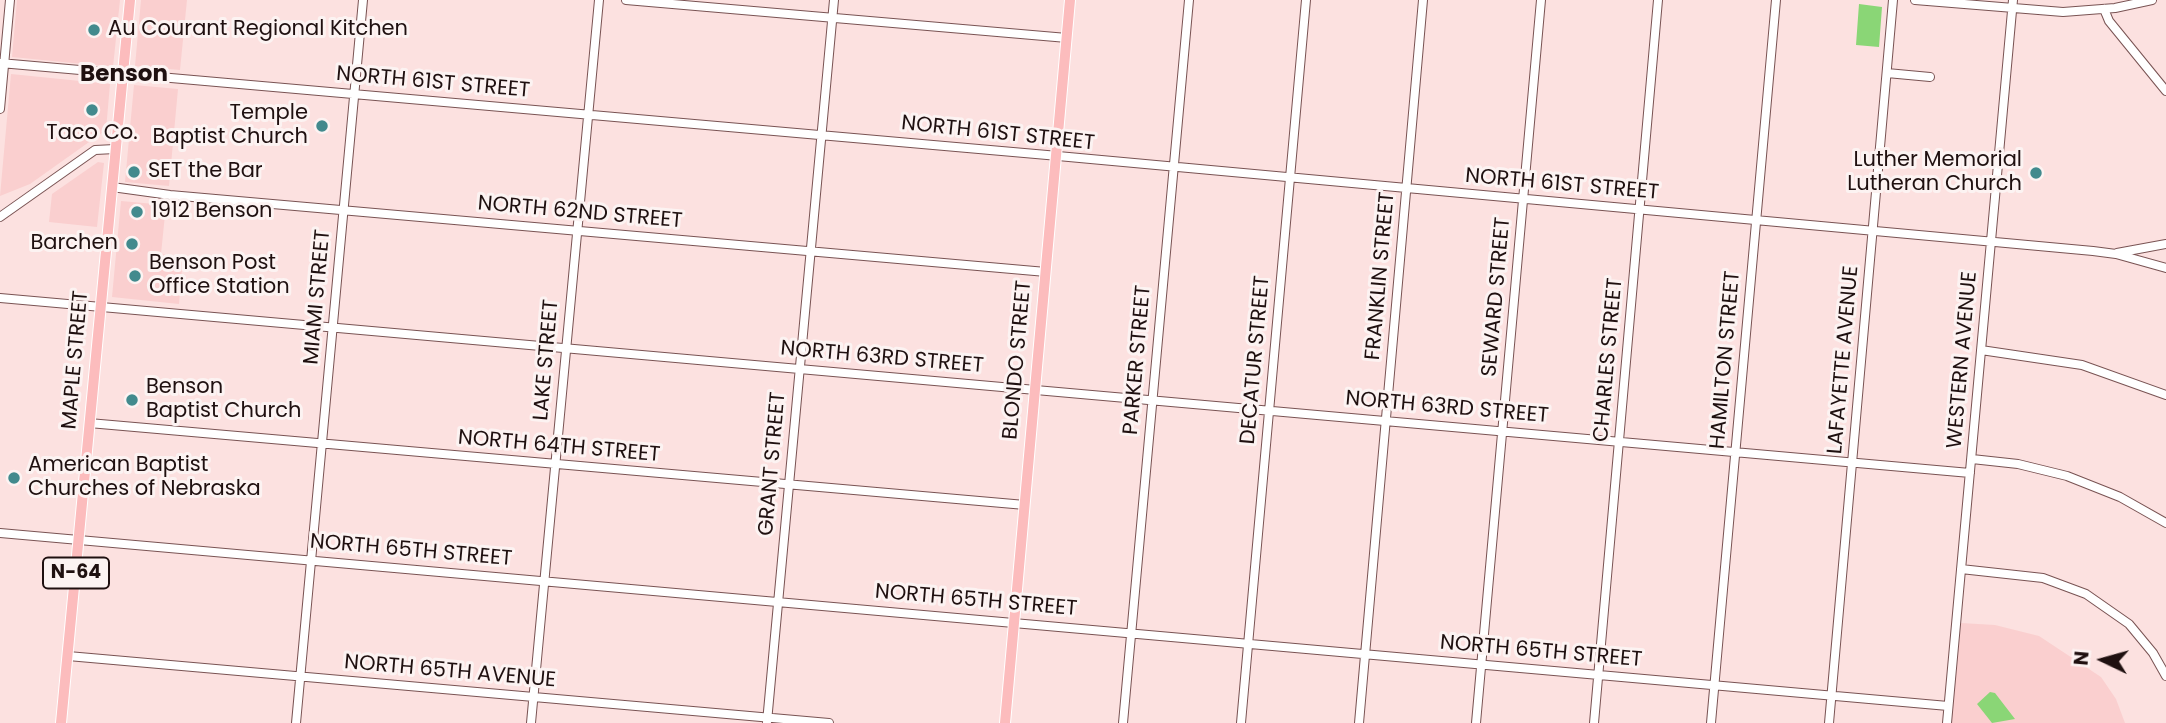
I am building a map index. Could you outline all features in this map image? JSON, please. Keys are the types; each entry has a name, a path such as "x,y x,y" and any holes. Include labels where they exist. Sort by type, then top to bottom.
{"main road":[{"name":"MAPLE STREET","path":"61,723 130,0"},
{"name":"BLONDO STREET","path":"1004,723 1070,0"}],"street":[{"path":"0,108 2,63 10,0"},
{"name":"MIAMI STREET","path":"296,723 363,0"},
{"name":"LAKE STREET","path":"531,723 598,0"},
{"path":"626,0 1067,38"},
{"name":"GRANT STREET","path":"767,720 834,0"},
{"name":"PARKER STREET","path":"1123,723 1189,0"},
{"name":"DECATUR STREET","path":"1241,723 1306,0"},
{"name":"FRANKLIN STREET","path":"1359,723 1423,0"},
{"name":"SEWARD STREET","path":"1476,723 1541,0"},
{"name":"CHARLES STREET","path":"1594,723 1658,0"},
{"name":"HAMILTON STREET","path":"1711,723 1776,0"},
{"name":"LAFAYETTE AVENUE","path":"1829,723 1894,0"},
{"path":"1915,0 2013,5 2063,12 2104,9 2152,0"},
{"name":"WESTERN AVENUE","path":"1947,723 2013,5"},
{"path":"2104,9 2109,21 2166,91"},
{"name":"NORTH 61ST STREET","path":"2,63 1056,156 2116,254"},
{"path":"1887,73 1930,76"},
{"path":"0,217 95,150 115,149"},
{"name":"NORTH 62ND STREET","path":"112,187 158,194 1046,272"},
{"path":"2116,254 2166,244"},
{"path":"2152,246 2152,263"},
{"path":"2116,254 2166,268"},
{"name":"NORTH 63RD STREET","path":"0,298 1035,388 1970,474"},
{"path":"1982,350 2082,365 2166,395"},
{"name":"NORTH 64TH STREET","path":"89,423 1025,505"},
{"path":"1972,459 2018,464 2067,476 2120,497 2166,523"},
{"name":"NORTH 65TH STREET","path":"0,533 1948,706"},
{"path":"1961,569 2043,578 2086,594 2129,624 2153,653 2166,676"},
{"name":"NORTH 65TH AVENUE","path":"68,656 767,720 829,723"}],"shaded area":[{"path":"17,0 120,0 113,67 12,57"},
{"path":"141,0 187,0 180,70 135,66"},
{"path":"11,74 110,84 106,130 30,184 0,196"},
{"path":"134,85 178,89 169,186 125,182"},
{"path":"98,162 104,163 97,227 49,222 52,194"},
{"path":"121,201 166,205 161,254 183,257 179,304 112,297"},
{"path":"1961,623 1995,625 2039,636 2101,677 2116,699 2125,723 1951,723"}],"green space":[{"path":"1859,4 1882,7 1879,47 1856,45"},
{"path":"1990,692 1995,693 2015,719 1992,723 1977,704"}],"place":[{"name":"Au Courant Regional Kitchen","path":"94,30"},
{"name":"Taco Co.","path":"92,110"},
{"name":"Temple Baptist Church","path":"322,126"},
{"name":"SET the Bar","path":"134,172"},
{"name":"Luther Memorial Lutheran Church","path":"2036,173"},
{"name":"1912 Benson","path":"137,212"},
{"name":"Barchen","path":"132,244"},
{"name":"Benson Post Office Station","path":"135,276"},
{"name":"Benson Baptist Church","path":"132,400"},
{"name":"American Baptist Churches of Nebraska","path":"14,478"}],"district":[{"name":"Benson","path":"124,75"}]}
